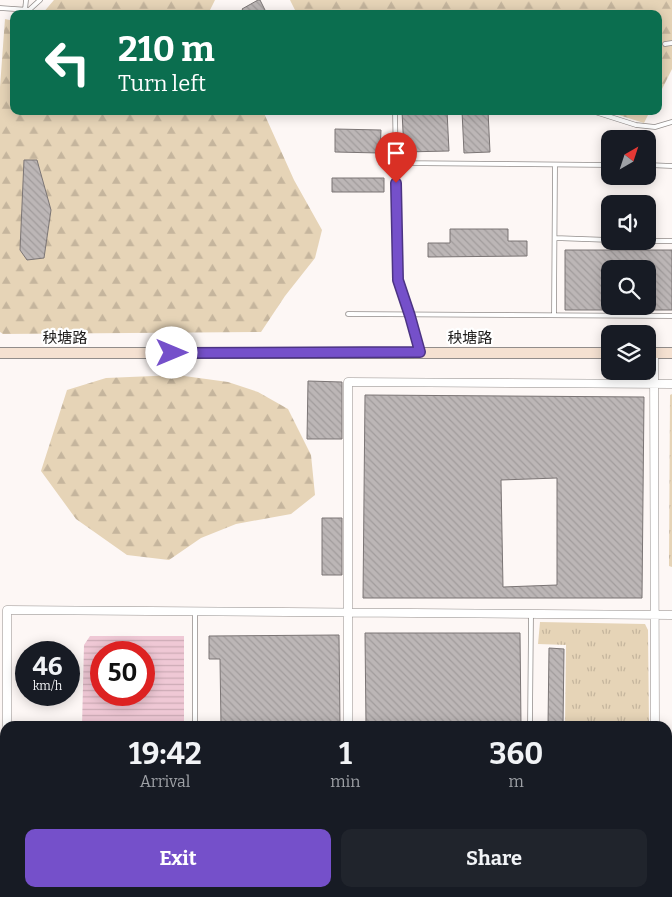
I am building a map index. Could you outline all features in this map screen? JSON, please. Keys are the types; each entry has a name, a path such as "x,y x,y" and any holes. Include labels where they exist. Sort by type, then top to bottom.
{"main road":[{"name":"秧塘路","path":"0,353 601,353"},
{"path":"656,353 672,353"}],"street":[{"path":"654,380 655,721"},
{"path":"348,721 348,382 672,384"},
{"path":"7,721 7,610 672,615"}],"lane":[{"path":"25,10 26,0"},
{"path":"0,8 29,10 40,0"},
{"path":"665,44 672,43"},
{"path":"395,115 398,280 410,314 420,352"},
{"path":"604,115 636,126 655,127 672,122"},
{"path":"396,163 601,165"},
{"path":"554,315 555,165"},
{"path":"656,166 672,166"},
{"path":"555,238 601,240"},
{"path":"656,241 672,242"},
{"path":"348,314 672,316"},
{"path":"195,612 195,721"},
{"path":"530,721 531,615"}],"green space":[{"path":"54,0 215,0 210,10 45,10"},
{"path":"290,0 672,0 672,69 662,89 662,10 295,10"},
{"path":"5,19 10,20 10,115 265,115 294,180 322,230 315,258 285,296 261,332 3,334 0,332 0,87"},
{"path":"619,115 648,115 644,123"},
{"path":"177,375 228,382 258,392 288,409 311,455 315,495 291,514 236,524 201,538 169,560 127,555 76,519 41,471 67,390 106,378"},
{"path":"672,394 672,567 669,566 670,395"},
{"path":"540,622 645,624 648,630 649,721 565,721 566,645 538,644"}],"shaded area":[{"path":"90,636 184,636 184,721 82,721 84,645"}],"building":[{"path":"260,0 265,10 243,10"},
{"path":"402,115 447,115 449,151 404,152"},
{"path":"462,115 488,115 490,152 464,153"},
{"path":"335,129 381,130 380,153 335,152"},
{"path":"24,160 37,160 51,210 44,258 27,260 20,250"},
{"path":"332,178 384,178 384,192 332,192"},
{"path":"450,229 508,229 508,241 527,241 527,256 428,257 428,243 450,243"},
{"path":"565,250 672,250 672,310 656,310 656,260 601,260 601,310 565,310"},
{"path":"308,381 342,382 342,439 307,439"},
{"path":"365,395 644,397 642,598 363,598","holes":["557,478 557,585 503,587 501,480"]},
{"path":"322,518 342,518 342,575 322,575"},
{"path":"365,633 520,633 521,721 366,721"},
{"path":"339,635 340,721 221,721 220,659 209,659 209,636"},
{"path":"549,648 564,649 563,721 548,721"}],"route":[{"path":"172,353 420,352 398,280 396,183"}]}
